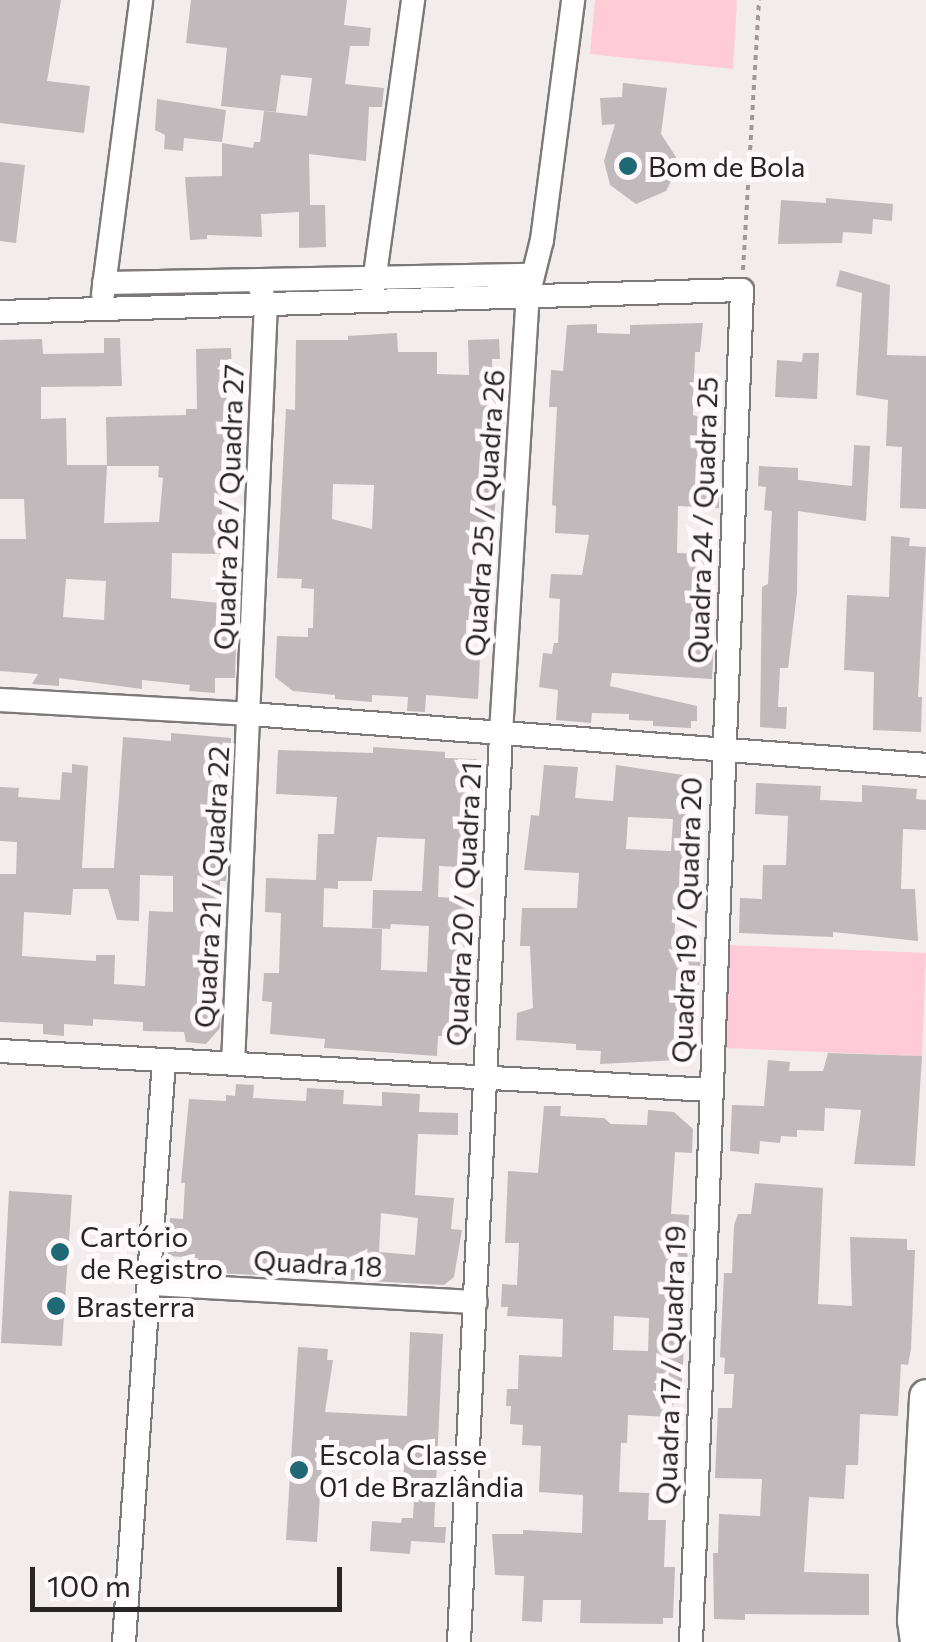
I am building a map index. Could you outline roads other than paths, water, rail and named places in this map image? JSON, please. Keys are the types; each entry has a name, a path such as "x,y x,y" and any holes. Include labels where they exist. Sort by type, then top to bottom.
{"street":[{"path":"101,308 141,0"},
{"path":"372,300 412,0"},
{"name":"Quadra 25 / Quadra 26","path":"501,733 530,285 542,240 573,0"},
{"path":"0,312 101,308 375,276 530,285"},
{"path":"104,283 372,300 530,285"},
{"name":"Quadra 24 / Quadra 25","path":"530,285 742,290 722,752"},
{"name":"Quadra 26 / Quadra 27","path":"250,714 262,292"},
{"path":"0,700 250,714 926,765"},
{"name":"Quadra 21 / Quadra 22","path":"233,1064 250,714"},
{"name":"Quadra 20 / Quadra 21","path":"459,1642 501,733"},
{"name":"Quadra 19 / Quadra 20","path":"710,1090 722,752"},
{"path":"0,1051 710,1090"},
{"path":"124,1642 164,1060"},
{"name":"Quadra 17 / Quadra 19","path":"691,1642 710,1090"},
{"name":"Quadra 18","path":"150,1284 476,1302"},
{"path":"917,1642 914,1620 926,1396"}],"place":[{"name":"Bom de Bola","path":"628,166"},
{"name":"Cartório de Registro","path":"60,1252"},
{"name":"Brasterra","path":"56,1306"},
{"name":"Escola Classe 01 de Brazlândia","path":"299,1470"}]}
